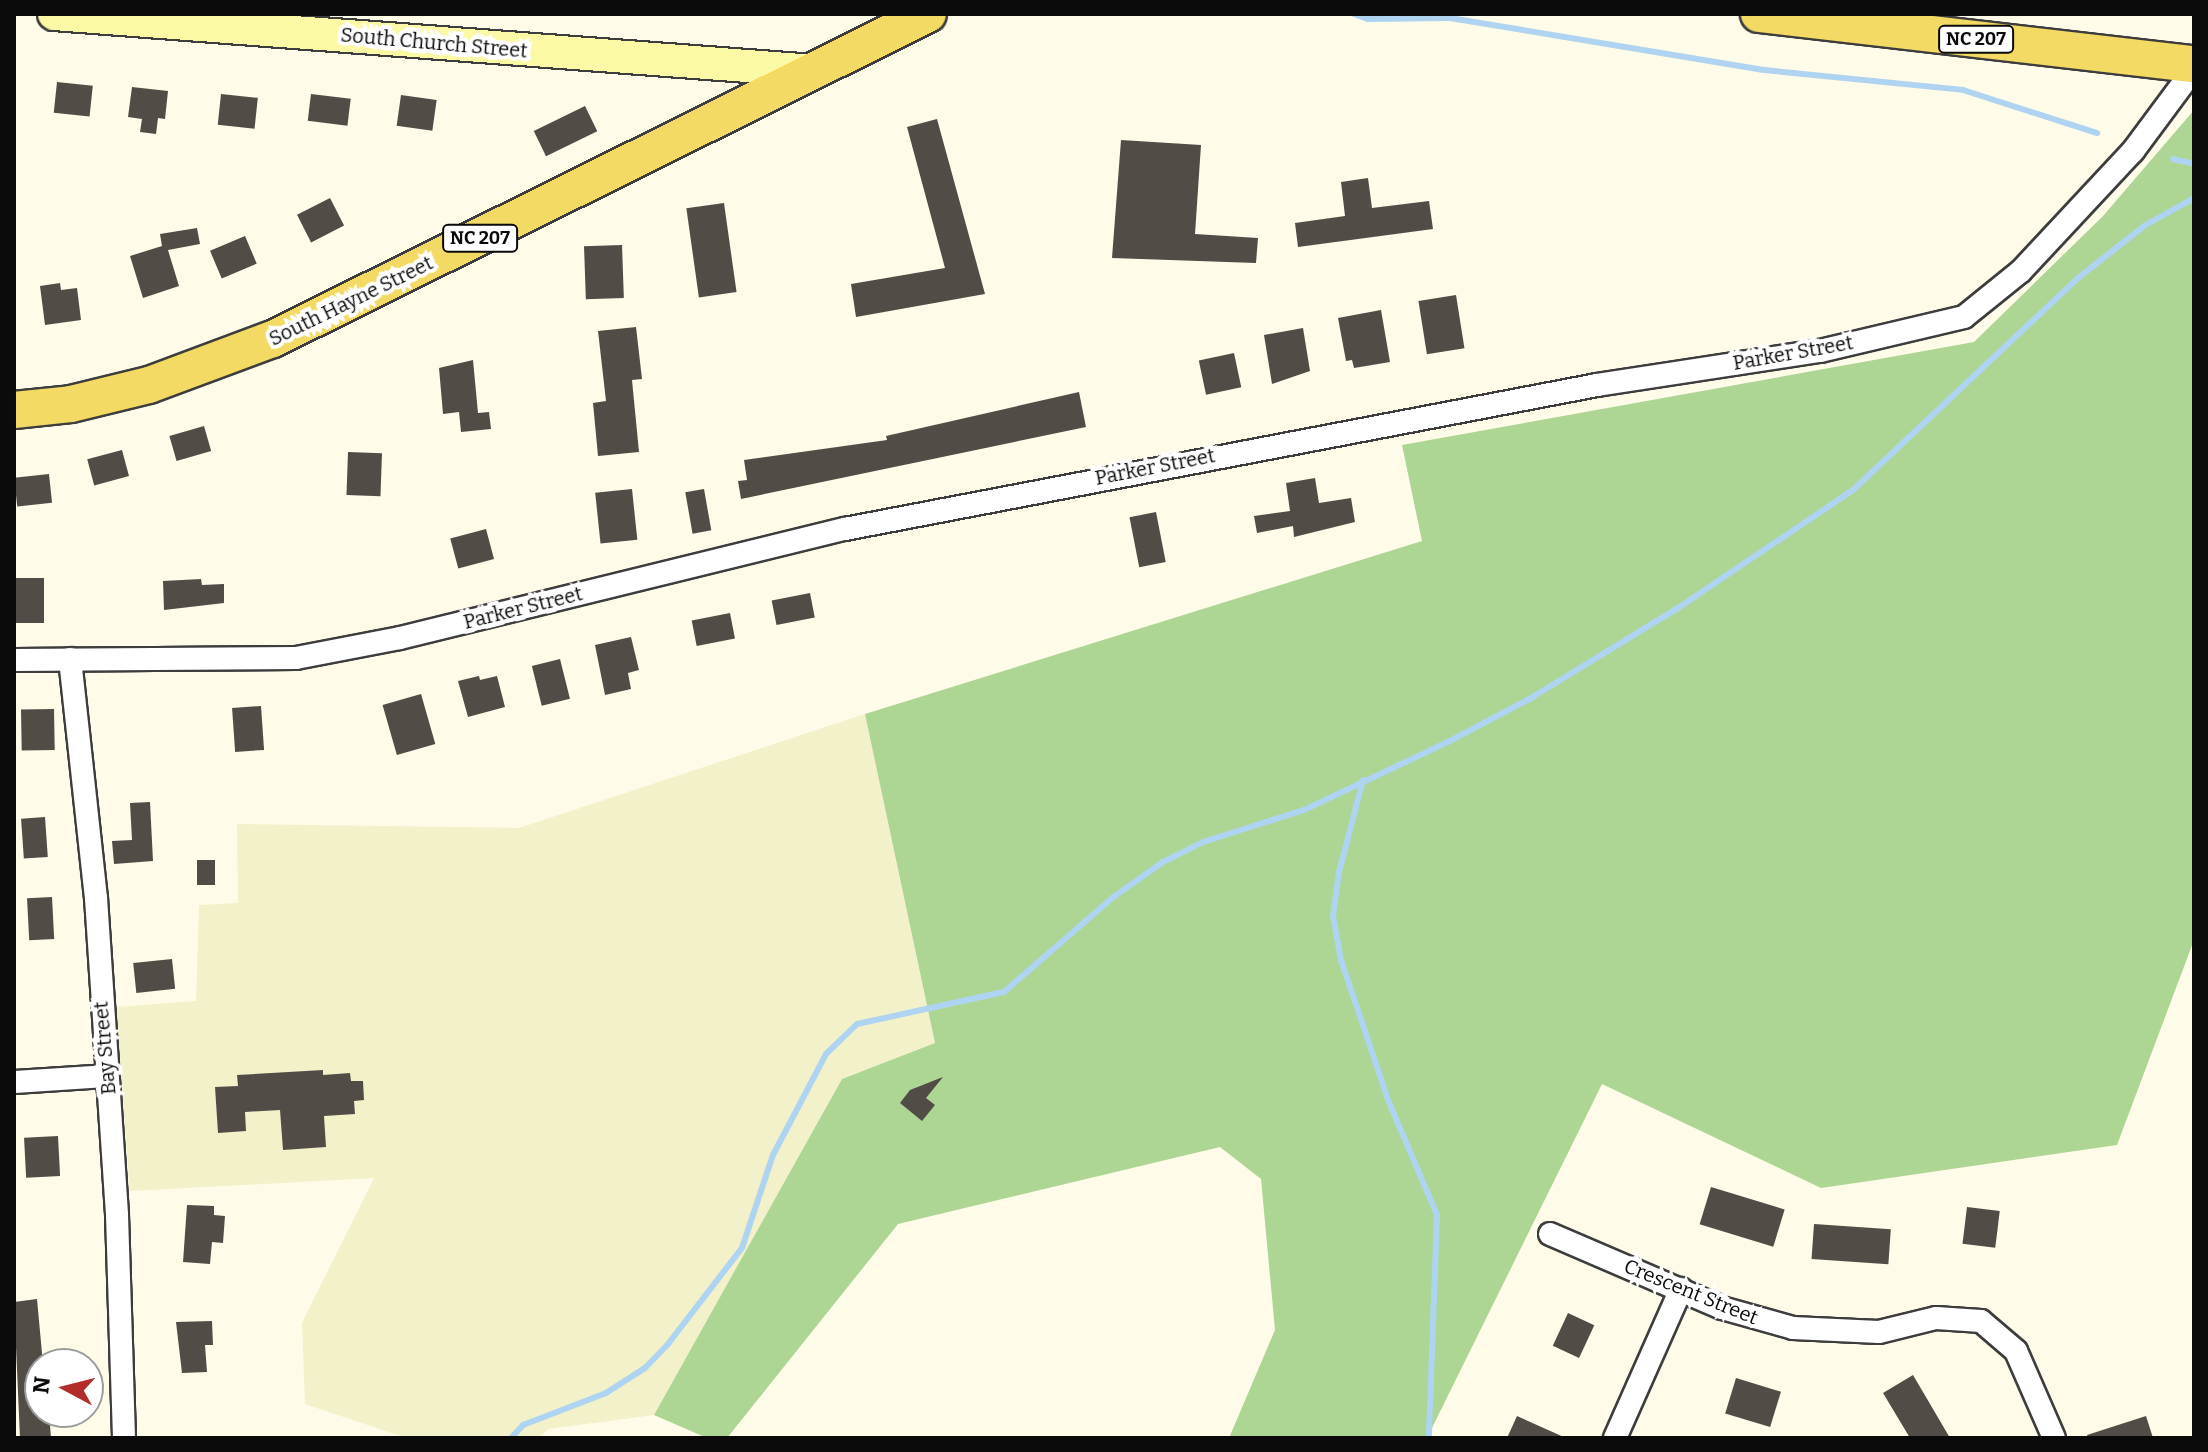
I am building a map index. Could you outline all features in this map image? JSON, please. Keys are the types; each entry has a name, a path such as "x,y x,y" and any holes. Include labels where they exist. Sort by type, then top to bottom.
{"main road":[{"name":"South Hayne Street","path":"14,410 71,404 226,360 928,14"},
{"name":"NC 207","path":"1759,14 2194,67"}],"street":[{"name":"South Church Street","path":"54,14 814,71"},
{"name":"Parker Street","path":"14,660 145,663 296,658 400,638 845,529 1352,430 1820,351 1964,317 2021,271 2133,151 2194,67"},
{"name":"Bay Street","path":"70,659 96,898 124,1438"},
{"path":"14,1082 106,1076"},
{"name":"Crescent Street","path":"1550,1234 1722,1308 1793,1328 1879,1332 1936,1318 1981,1321 2016,1351 2054,1438"},
{"path":"1615,1438 1681,1289"}],"green space":[{"path":"2194,110 2194,940 2117,1145 1821,1188 1602,1084 1427,1438 1229,1438 1275,1330 1261,1179 1220,1147 898,1224 727,1438 707,1438 654,1415 842,1079 935,1043 865,714 1422,541 1402,445 1974,342 2103,216"},
{"path":"865,714 935,1043 842,1079 654,1415 548,1429 539,1438 407,1438 305,1404 302,1323 374,1178 130,1191 116,1007 196,1001 199,905 238,903 237,824 519,828"}],"building":[{"path":"57,82 93,86 90,117 54,113"},
{"path":"132,87 168,91 165,119 158,118 156,134 140,132 142,119 128,117"},
{"path":"221,94 258,98 255,129 218,125"},
{"path":"311,94 351,99 347,126 308,121"},
{"path":"401,95 437,100 432,131 397,126"},
{"path":"585,106 597,131 546,156 534,131"},
{"path":"937,119 985,294 856,317 851,284 945,268 907,127"},
{"path":"1121,140 1201,145 1195,234 1258,238 1256,263 1112,258"},
{"path":"1368,178 1372,208 1429,201 1433,229 1298,247 1295,223 1345,216 1341,182"},
{"path":"330,198 344,226 311,242 297,215"},
{"path":"724,203 737,292 699,297 686,208"},
{"path":"197,228 200,244 168,250 179,286 143,298 130,256 162,246 160,234"},
{"path":"245,236 257,264 222,278 210,251"},
{"path":"622,245 624,298 586,299 584,246"},
{"path":"60,283 61,290 77,288 81,320 45,325 40,286"},
{"path":"1456,295 1464,348 1427,354 1418,301"},
{"path":"1381,310 1390,362 1354,368 1352,360 1346,361 1338,318"},
{"path":"636,327 642,379 632,380 639,452 598,456 593,403 606,401 598,331"},
{"path":"1303,328 1310,371 1272,384 1264,335"},
{"path":"1234,353 1241,387 1206,395 1199,360"},
{"path":"473,360 478,413 489,412 491,429 461,432 459,412 443,414 439,368"},
{"path":"1079,392 1086,427 741,499 738,481 747,480 744,460 887,440 886,436"},
{"path":"204,426 211,451 177,461 169,436"},
{"path":"122,450 129,476 94,485 87,459"},
{"path":"348,452 382,453 380,496 346,495"},
{"path":"49,474 52,503 17,506 14,478"},
{"path":"1315,478 1319,503 1351,498 1355,522 1294,537 1293,526 1257,533 1254,516 1290,511 1286,483"},
{"path":"632,489 637,540 601,544 595,493"},
{"path":"704,489 711,530 693,534 685,492"},
{"path":"1156,512 1166,562 1139,567 1129,517"},
{"path":"486,529 494,559 458,569 450,539"},
{"path":"15,578 44,578 44,623 15,623"},
{"path":"201,579 202,585 224,584 224,603 164,610 163,581"},
{"path":"810,593 815,618 776,625 772,600"},
{"path":"730,613 735,639 697,646 692,620"},
{"path":"631,637 639,670 628,673 631,689 605,695 595,645"},
{"path":"560,659 570,699 542,706 532,666"},
{"path":"479,676 480,680 497,676 505,707 468,717 458,681"},
{"path":"421,694 435,744 397,755 383,705"},
{"path":"261,706 264,750 235,752 232,708"},
{"path":"54,709 55,750 22,751 21,710"},
{"path":"150,802 153,861 114,864 112,841 132,840 130,803"},
{"path":"45,817 48,857 24,859 21,819"},
{"path":"197,860 215,860 215,885 197,885"},
{"path":"52,897 54,939 29,940 27,898"},
{"path":"172,959 175,989 136,993 133,963"},
{"path":"323,1070 323,1075 350,1073 351,1081 363,1081 364,1100 354,1101 355,1114 324,1116 326,1147 283,1150 280,1110 245,1112 246,1131 218,1133 215,1087 238,1086 237,1075"},
{"path":"943,1077 926,1098 935,1105 922,1121 900,1103 910,1090"},
{"path":"58,1136 60,1176 26,1178 24,1138"},
{"path":"1711,1187 1785,1210 1773,1247 1700,1224"},
{"path":"187,1205 214,1206 214,1215 225,1216 223,1243 212,1242 210,1264 183,1262"},
{"path":"1967,1207 2000,1211 1995,1248 1962,1244"},
{"path":"1814,1224 1891,1229 1888,1264 1812,1259"},
{"path":"37,1299 42,1348 24,1348 24,1428 50,1428 51,1438 20,1438 14,1302"},
{"path":"1568,1313 1594,1325 1579,1358 1553,1346"},
{"path":"212,1321 213,1345 205,1345 207,1372 182,1373 176,1322"},
{"path":"1913,1375 1950,1438 1910,1438 1883,1393"},
{"path":"1736,1378 1781,1392 1770,1427 1725,1413"},
{"path":"1517,1416 1566,1438 1507,1438"},
{"path":"2146,1416 2153,1438 2088,1438 2087,1435"}],"waterway":[{"path":"1354,14 1368,19 1450,18 1764,70 1963,90 2097,133"},
{"path":"2173,159 2194,164"},
{"path":"511,1438 523,1425 606,1393 645,1368 668,1344 742,1248 773,1155 826,1054 857,1024 1004,992 1112,898 1163,862 1203,842 1304,810 1448,742 1531,698 1678,608 1853,490 2078,278 2144,226 2194,198"},
{"path":"1363,780 1339,872 1333,916 1341,960 1388,1100 1437,1215 1429,1438"}]}
